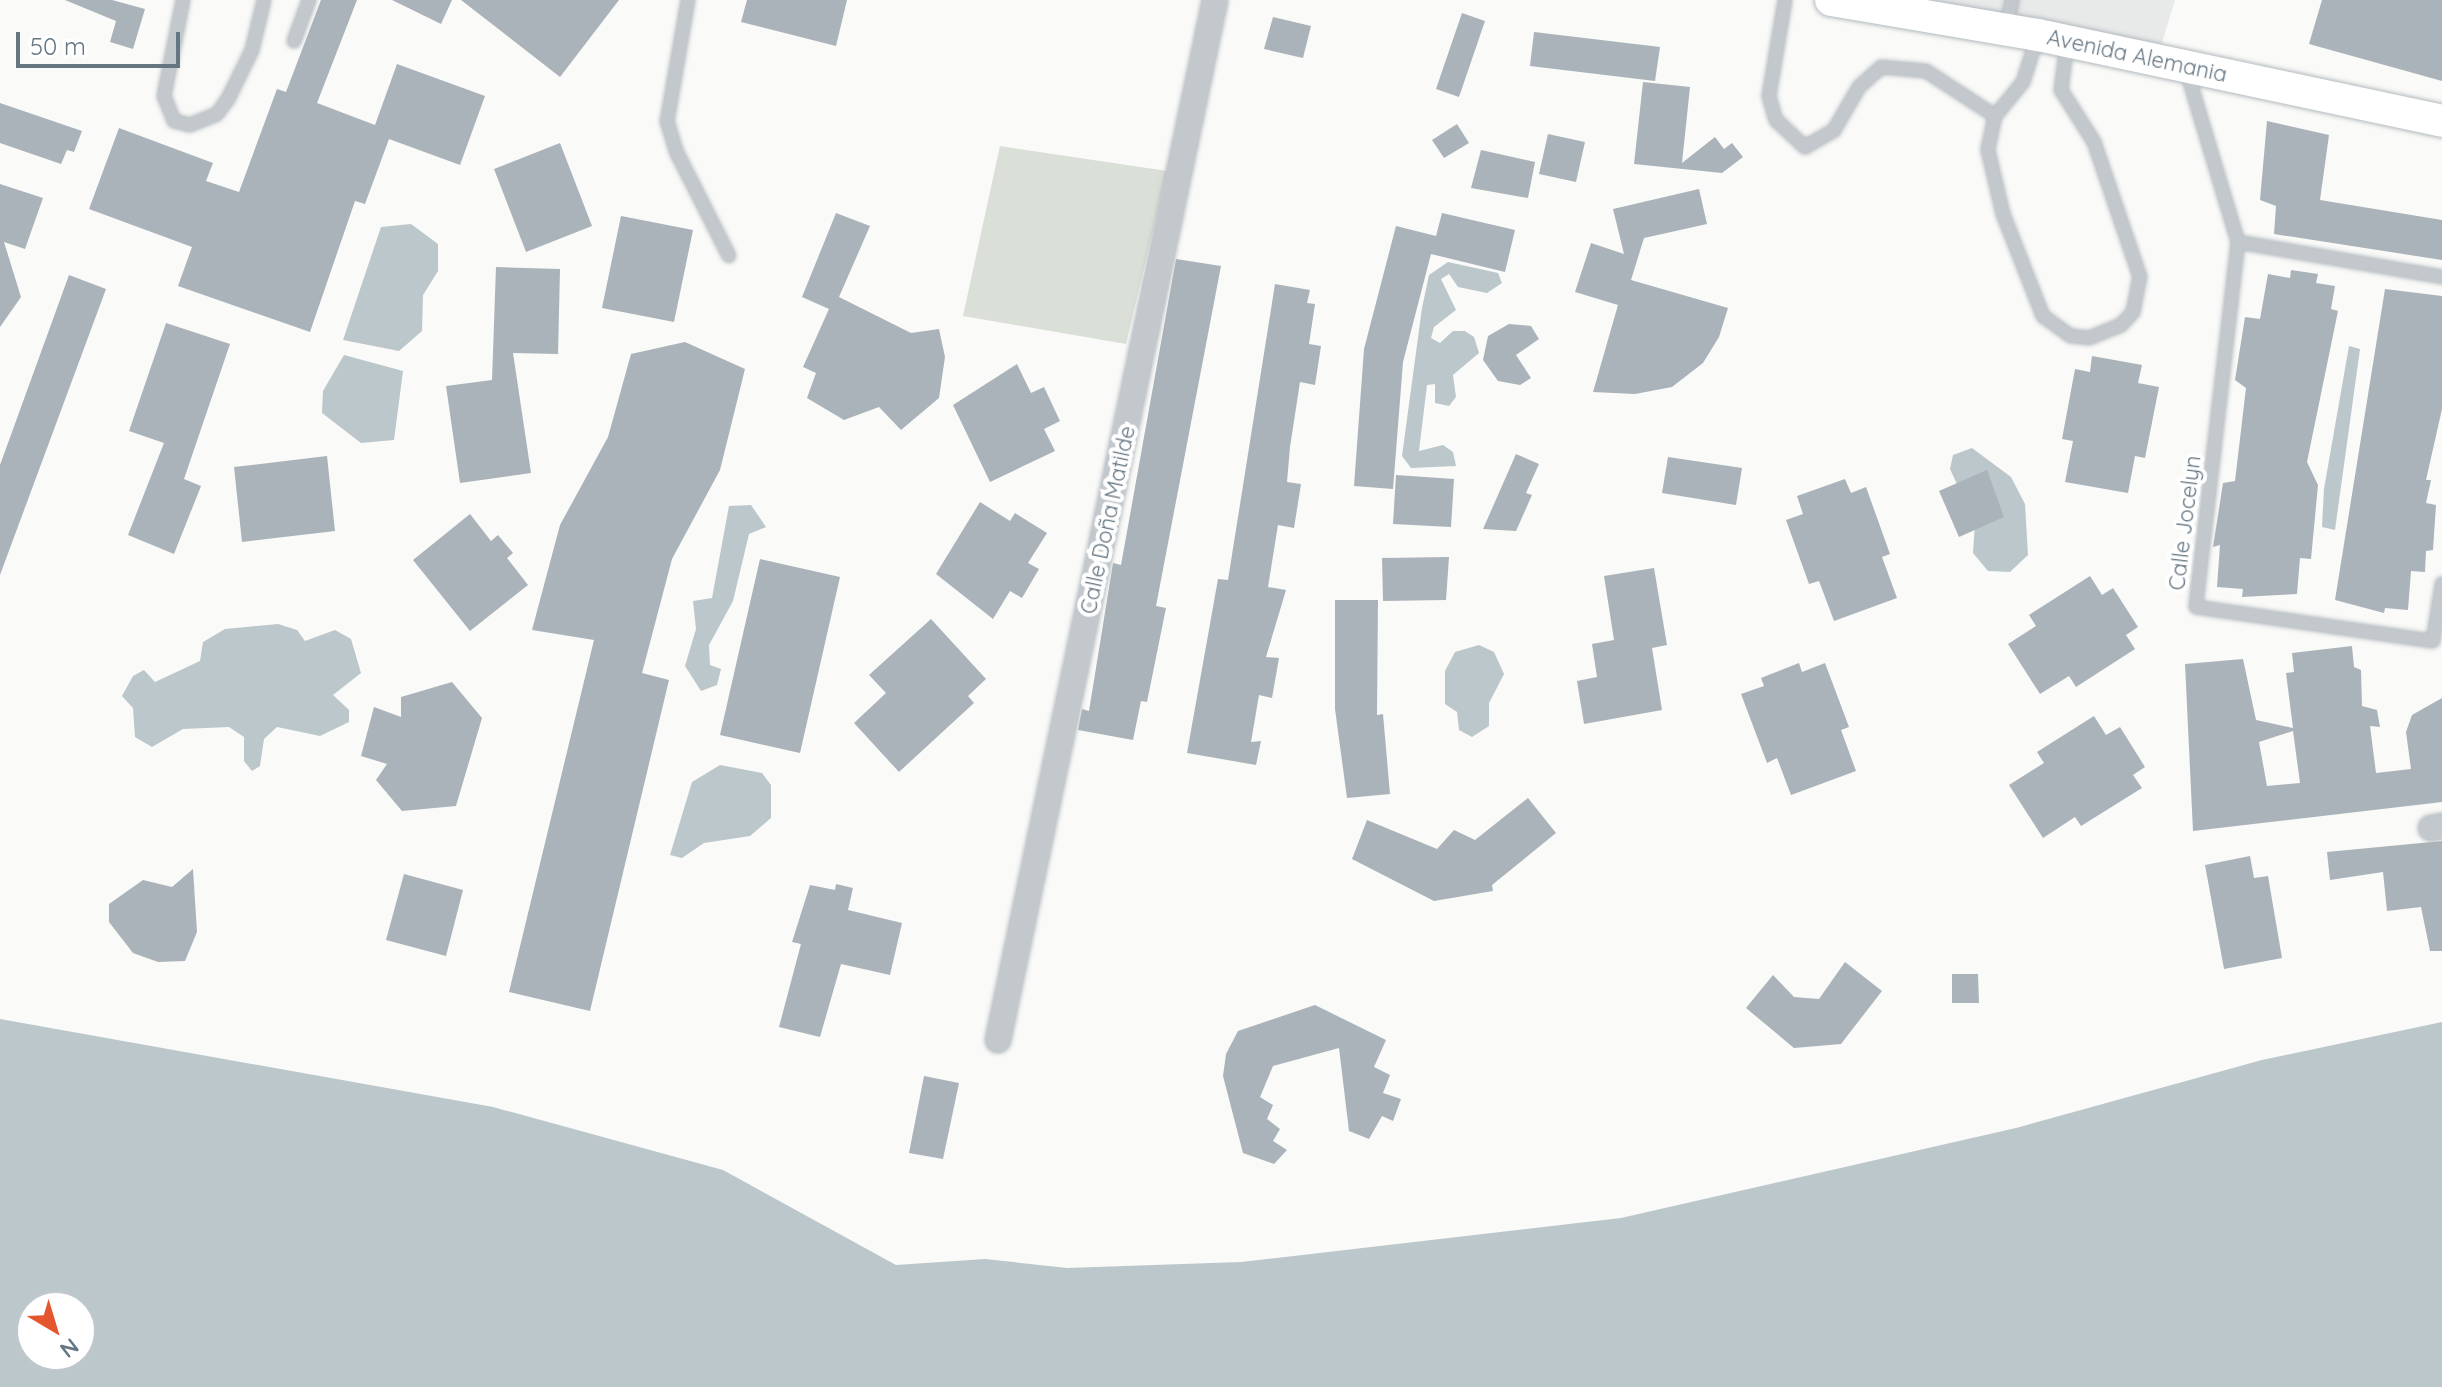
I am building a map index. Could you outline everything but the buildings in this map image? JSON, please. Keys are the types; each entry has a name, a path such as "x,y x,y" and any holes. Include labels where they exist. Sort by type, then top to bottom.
{"street":[{"name":"Calle Doña Matilde","path":"998,1040 1215,0"},
{"name":"Avenida Alemania","path":"1831,0 2009,15 2052,38 2442,121"}],"lane":[{"path":"183,0 164,96 174,121 190,125 217,114 228,99 252,50 264,0"},
{"path":"294,41 309,0"},
{"path":"688,0 667,121 677,153 729,256"},
{"path":"1785,0 1769,96 1776,120 1805,147 1834,130 1859,87 1881,67 1926,71 1995,116"},
{"path":"2052,38 2061,90 2094,142 2140,277 2133,312 2106,334 2071,336 2043,316 2003,214 1988,150 1995,116 2023,82 2052,38"},
{"name":"Calle Jocelyn","path":"2184,65 2238,242 2196,607 2433,641 2442,584"},
{"path":"2238,242 2442,277"}],"shaded area":[{"path":"1905,0 2175,0 2161,46"},
{"path":"1000,146 1167,171 1126,344 963,316"},
{"path":"411,224 438,244 438,271 423,295 422,331 399,351 343,340 381,227"},
{"path":"1448,262 1498,273 1502,283 1487,293 1458,287 1449,274 1441,279 1456,310 1434,327 1431,338 1440,343 1453,331 1465,331 1474,337 1479,353 1453,375 1456,397 1449,406 1435,403 1435,384 1427,385 1419,451 1443,445 1453,452 1456,466 1411,468 1402,456 1422,308 1429,275"},
{"path":"2349,346 2360,349 2335,530 2322,527 2324,489"},
{"path":"344,355 403,371 394,440 361,443 322,413 323,391"},
{"path":"1972,448 2011,477 2025,504 2028,555 2010,572 1988,571 1973,553 1975,523 1950,469 1953,455"},
{"path":"751,505 766,527 749,534 733,601 709,645 710,665 721,669 717,685 701,691 685,666 696,629 693,601 712,598 729,506"},
{"path":"278,624 297,630 305,641 335,630 351,639 361,673 333,695 349,710 349,722 320,736 277,727 264,739 260,766 252,771 244,761 244,737 229,727 183,729 152,747 135,737 133,708 122,696 133,676 144,670 155,682 200,661 203,642 225,629"},
{"path":"1479,645 1494,652 1504,674 1489,703 1489,726 1472,737 1459,730 1457,712 1445,704 1445,671 1455,652"},
{"path":"720,765 762,773 771,785 771,818 750,836 704,843 682,858 670,855 692,782"},
{"path":"0,1019 493,1107 723,1170 896,1265 985,1259 1067,1268 1241,1262 1621,1218 2016,1128 2262,1060 2442,1022 2442,1387 0,1387"}]}
